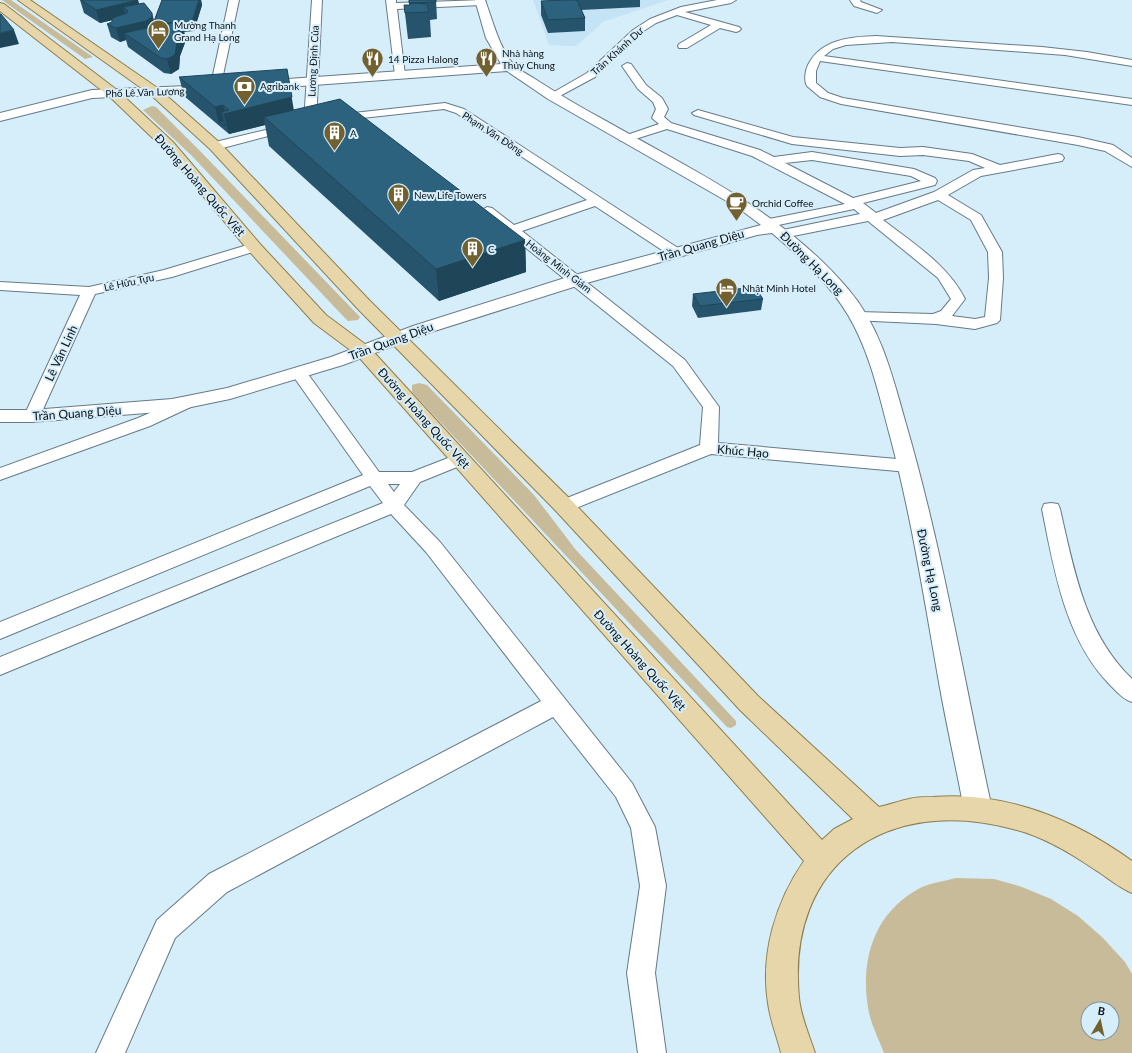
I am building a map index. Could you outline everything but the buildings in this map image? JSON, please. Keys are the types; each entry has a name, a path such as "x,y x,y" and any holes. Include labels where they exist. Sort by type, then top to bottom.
{"main road":[{"path":"23,0 155,92 215,146 397,338 564,506 749,703 874,821"},
{"name":"Đường Hạ Long","path":"480,1 492,38 509,67 552,96 625,139 742,204 776,229 843,293 858,317 878,358 908,466 934,584 952,687 978,809"},
{"name":"Đường Hoàng Quốc Việt","path":"0,6 113,93 168,145 254,247 320,319 363,351 704,732 821,859"},
{"path":"245,86 509,67"},
{"name":"Phố Lê Văn Lương","path":"0,117 92,94 230,88"},
{"name":"Trần Quang Diệu","path":"0,416 32,416 134,408 189,401 230,393 299,373 397,338 576,280 756,230 776,229"},
{"path":"798,1053 783,998 783,944 796,897 821,859 845,837 874,821 924,808 978,809 1021,818 1064,834 1106,859 1132,879"}],"street":[{"path":"215,89 234,0"},
{"name":"Lương Định Của","path":"310,122 317,0"},
{"name":"Trần Khánh Dư","path":"552,96 591,75 636,32 653,21 676,12 710,3 731,0"},
{"path":"855,0 857,4 877,10"},
{"path":"400,75 392,3 480,1"},
{"path":"676,12 718,25 736,28"},
{"path":"683,46 718,25"},
{"path":"1132,63 1100,55 1057,50 901,40 861,40 832,45 818,58 811,70 811,84 824,95 841,101 1078,140 1109,148 1132,163"},
{"path":"818,58 1132,102"},
{"path":"627,66 642,87 658,100 662,109 658,118 667,125 734,145 773,161 855,204 873,217 943,275 952,287 958,299 946,314 936,319"},
{"name":"Phạm Văn Đồng","path":"215,146 310,122 445,106 460,111 676,253"},
{"path":"698,112 792,140 900,152 923,151 972,158 996,168"},
{"path":"360,115 378,129"},
{"path":"625,139 667,125"},
{"path":"791,158 805,141"},
{"path":"773,161 803,156 822,158 914,173 930,179"},
{"path":"776,229 873,217 934,197 977,173 996,168 1058,158"},
{"path":"776,229 931,182 930,179 935,175 963,180"},
{"path":"858,317 936,319 975,324 992,320 996,278 994,252 976,218 934,197 908,188"},
{"name":"Hoàng Minh Giám","path":"473,201 576,280 679,363 711,408 709,448"},
{"path":"512,230 597,201"},
{"name":"Lê Hữu Tựu","path":"0,286 90,291 168,274 254,247"},
{"name":"Lê Văn Linh","path":"32,416 90,291"},
{"path":"299,373 394,506 433,547 624,790 643,827 653,886 641,973 652,1053"},
{"path":"0,474 144,422 189,401"},
{"name":"Khúc Hạo","path":"564,506 709,448 908,466"},
{"path":"0,631 373,478 414,478 461,459"},
{"path":"0,666 394,506 414,478"},
{"path":"1051,509 1070,594 1088,638 1117,680 1132,693"},
{"path":"110,1053 166,929 218,883 556,705"}],"shaded area":[{"path":"2,0 11,0 93,57 85,59"},
{"path":"533,0 668,0 603,22 576,46 549,45"},
{"path":"152,106 156,107 202,153 360,317 358,320 348,321 191,155 143,110"},
{"path":"419,383 427,385 534,495 576,550 736,721 736,725 731,728 727,727 412,392 412,385"},
{"path":"956,878 994,879 1022,887 1051,899 1078,916 1102,937 1125,962 1132,974 1132,1053 884,1053 869,1013 866,994 868,958 873,941 881,925 891,911 904,898 920,888 933,883"}],"place":[{"name":"Mường Thanh Grand Hạ Long","path":"158,50"},
{"name":"14 Pizza Halong","path":"373,78"},
{"name":"Nhà hàng Thủy Chung","path":"487,78"},
{"name":"Agribank","path":"245,106"},
{"name":"A","path":"334,152"},
{"name":"New Life Towers","path":"399,214"},
{"name":"Orchid Coffee","path":"737,222"},
{"name":"C","path":"473,268"},
{"name":"Nhật Minh Hotel","path":"727,308"}]}
